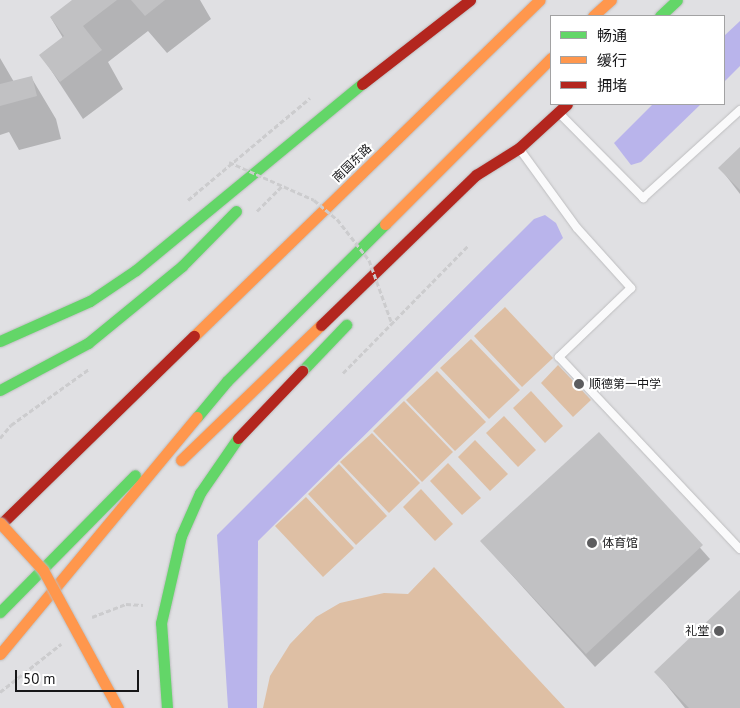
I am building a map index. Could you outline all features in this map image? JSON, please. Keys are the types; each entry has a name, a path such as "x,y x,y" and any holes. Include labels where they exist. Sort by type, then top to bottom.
{"main road":[{"path":"0,341 90,301 136,270 214,210 353,90 470,0"},
{"name":"南国东路","path":"0,524 185,347 540,0"},
{"path":"594,15 611,0"},
{"path":"661,15 678,0"},
{"path":"0,612 226,381 550,59"},
{"path":"264,182 353,90"},
{"path":"444,225 519,148 562,108"},
{"path":"82,556 476,175 519,148"},
{"path":"0,390 88,343 182,266 244,203"},
{"path":"167,708 161,623 181,536 200,493 231,445 356,315"},
{"path":"0,654 226,381"},
{"path":"0,524 43,570 118,708"}],"lane":[{"path":"562,108 643,198 740,110"},
{"path":"519,148 577,228 631,288 559,357 740,549"}],"path":[{"path":"181,207 228,162 319,91"},
{"path":"228,162 314,200 337,219 369,260 392,324"},
{"path":"343,373 468,246"}],"shaded area":[{"path":"740,21 740,66 725,81 725,35"},
{"path":"652,105 700,105 641,162 631,165 614,143"},
{"path":"545,215 556,223 563,238 258,541 257,708 228,708 217,535 534,219"},
{"path":"505,307 553,358 522,387 474,336"},
{"path":"471,339 520,390 489,419 440,368"},
{"path":"558,365 591,400 573,417 541,383"},
{"path":"437,371 486,422 455,451 406,400"},
{"path":"531,391 563,426 545,443 513,408"},
{"path":"404,401 453,452 422,482 373,431"},
{"path":"504,416 536,450 518,467 486,433"},
{"path":"372,433 420,483 389,513 340,462"},
{"path":"475,440 508,474 490,491 458,457"},
{"path":"448,463 481,498 462,515 430,481"},
{"path":"339,464 387,516 356,545 308,494"},
{"path":"421,489 453,524 435,541 403,507"},
{"path":"306,497 354,548 323,577 275,526"},
{"path":"434,567 565,708 263,708 270,676 290,644 316,617 340,603 384,593 408,594"}],"building":[{"path":"72,0 117,0 83,26 102,50 60,82 39,55 64,36 50,17"},
{"path":"131,0 165,0 145,16"},
{"path":"32,76 37,96 0,106 0,84"},
{"path":"740,147 740,190 718,168"},
{"name":"体育馆","path":"599,432 703,545 586,654 480,541"},
{"name":"礼堂","path":"740,590 740,708 689,708 654,672"}],"traffic: fast":[{"path":"661,15 677,0"},
{"path":"0,341 90,301 136,270 362,84"},
{"path":"0,390 88,343 182,266 236,211"},
{"path":"197,417 227,381 385,224"},
{"path":"302,371 346,325"},
{"path":"167,708 161,623 181,536 200,493 238,438"},
{"path":"0,612 135,475"}],"traffic: slow":[{"path":"194,336 540,0"},
{"path":"594,15 611,0"},
{"path":"385,224 550,59"},
{"path":"181,460 321,325"},
{"path":"0,654 197,417"},
{"path":"0,523 43,570 118,708"}],"traffic: jam":[{"path":"362,84 470,0"},
{"path":"519,148 566,105"},
{"path":"321,325 476,175 519,148"},
{"path":"0,525 194,336"},
{"path":"238,438 302,371"}],"place":[{"name":"顺德第一中学","path":"579,384"},
{"name":"体育馆","path":"592,543"},
{"name":"礼堂","path":"719,631"}]}
